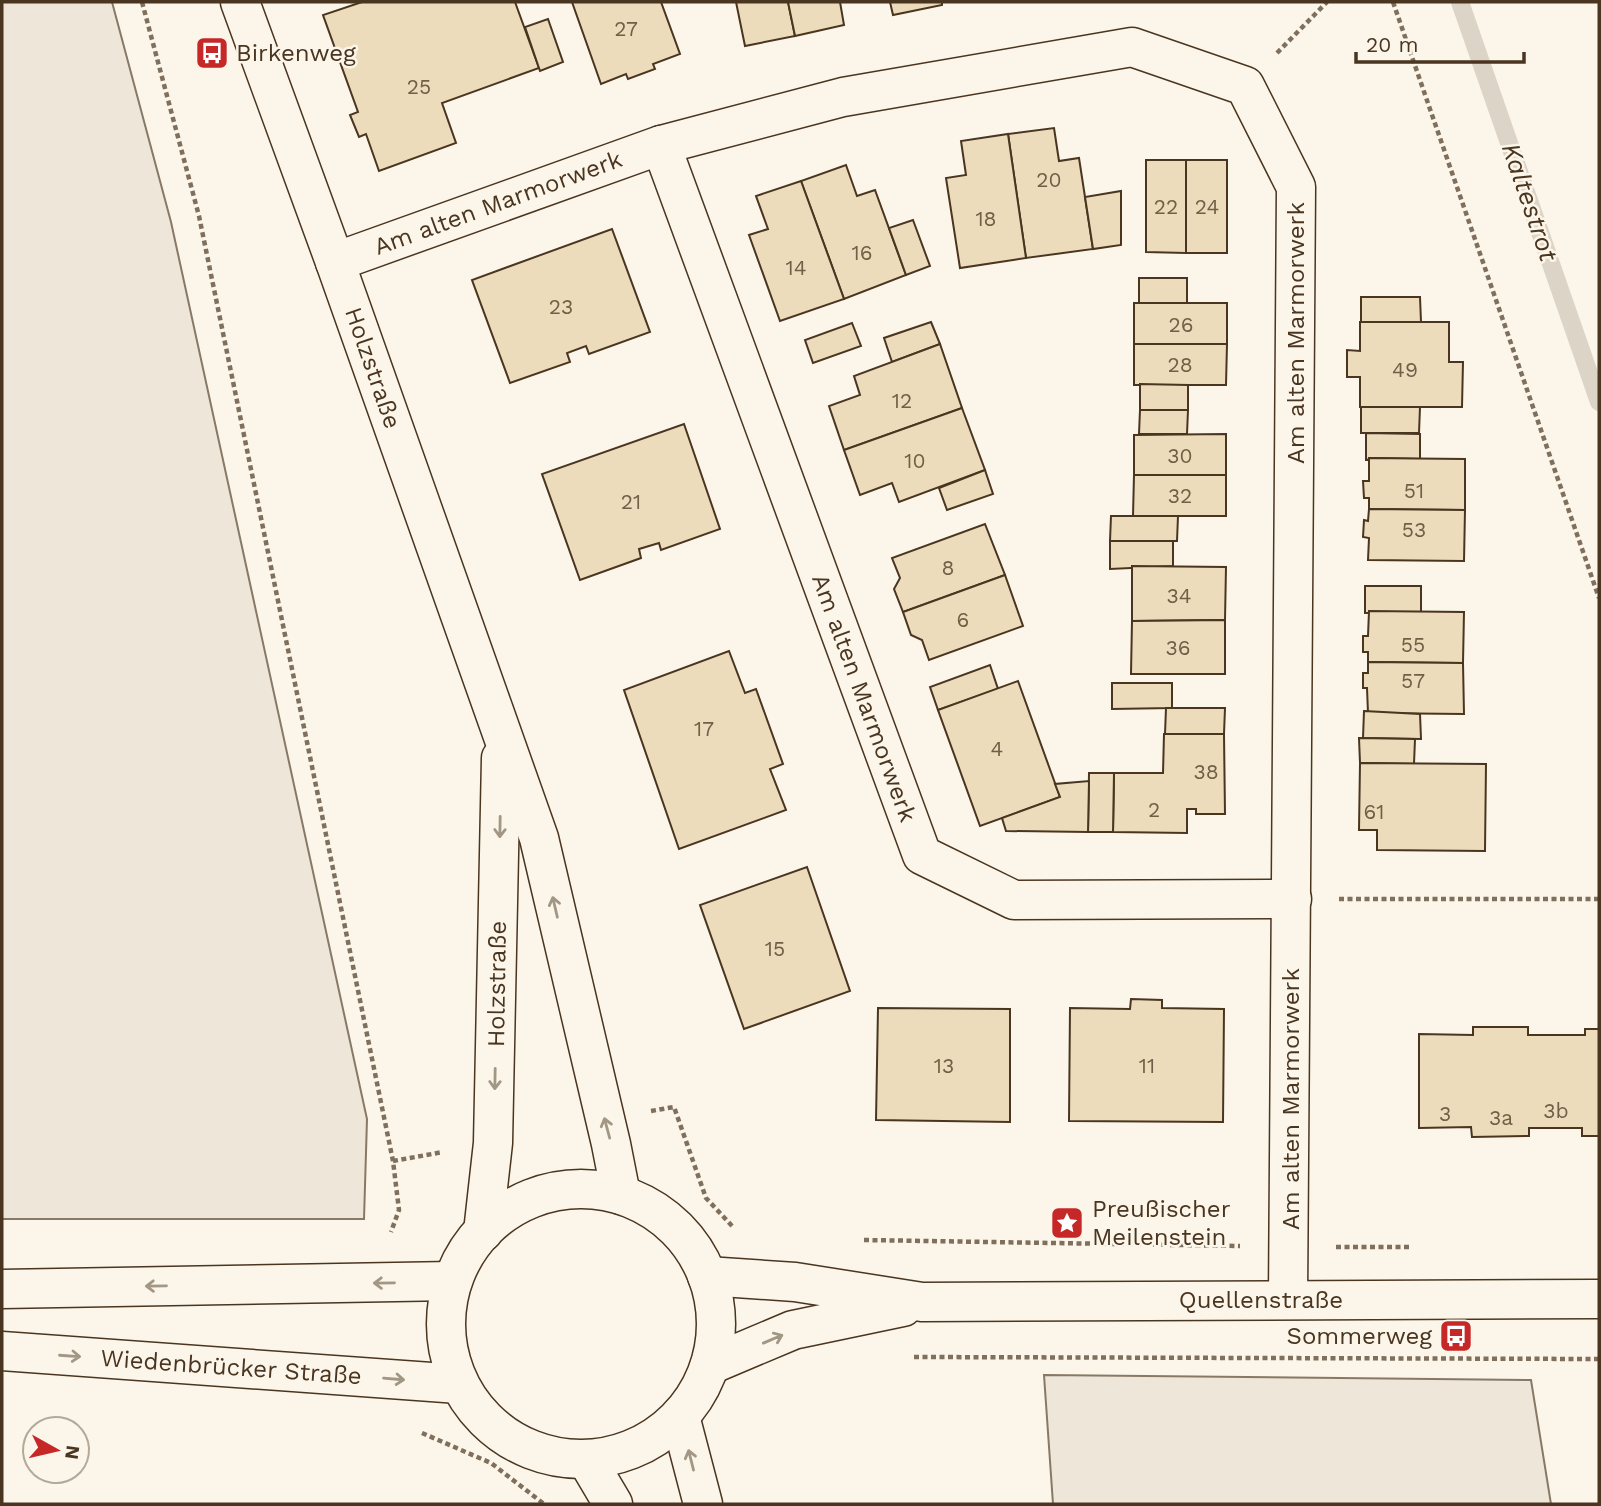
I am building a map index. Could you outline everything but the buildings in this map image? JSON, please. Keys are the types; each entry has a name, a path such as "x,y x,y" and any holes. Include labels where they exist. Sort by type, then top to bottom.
{"street":[{"name":"Holzstraße","path":"240,2 539,838 621,1195"},
{"name":"Am alten Marmorwerk","path":"335,262 661,145 843,97 1132,47 1245,86 1296,187 1293,899 1288,1299"},
{"name":"Am alten Marmorwerk","path":"661,145 922,855 1014,900 1293,899"},
{"name":"Holzstraße","path":"483,1232 493,1143 502,735"},
{"path":"584,1189 621,1195 648,1207 673,1225 693,1249 707,1276 715,1305 716,1335 710,1365 698,1393 661,1434 638,1447 613,1456 587,1460 555,1458 526,1448 499,1432 477,1410 459,1384 446,1333 452,1281 464,1255 483,1232 511,1208 547,1194 584,1189"},
{"name":"Quellenstraße","path":"707,1276 795,1282 922,1302 1599,1299"},
{"path":"2,1289 452,1281"},
{"name":"Quellenstraße","path":"710,1365 793,1331 922,1302"},
{"name":"Wiedenbrücker Straße","path":"2,1350 459,1384"},
{"path":"680,1416 703,1504"},
{"path":"587,1460 613,1504"}],"path":[{"path":"142,2 199,216 393,1161"},
{"path":"1245,86 1327,2"},
{"path":"1393,2 1599,598"},
{"path":"1293,899 1599,898"},
{"path":"863,1240 1424,1247"},
{"path":"902,1358 1599,1359"},
{"path":"412,1432 422,1433 491,1463 544,1504"}],"shaded area":[{"path":"2,2 112,2 171,222 367,1119 364,1219 2,1219"},
{"path":"1044,1375 1531,1380 1551,1504 1053,1504"}],"waterway":[{"name":"Kaltestrot","path":"1460,2 1599,402"}],"place":[{"name":"Birkenweg","path":"212,53"},
{"name":"Preußischer Meilenstein","path":"1067,1223"},
{"name":"Sommerweg","path":"1456,1336"}]}
